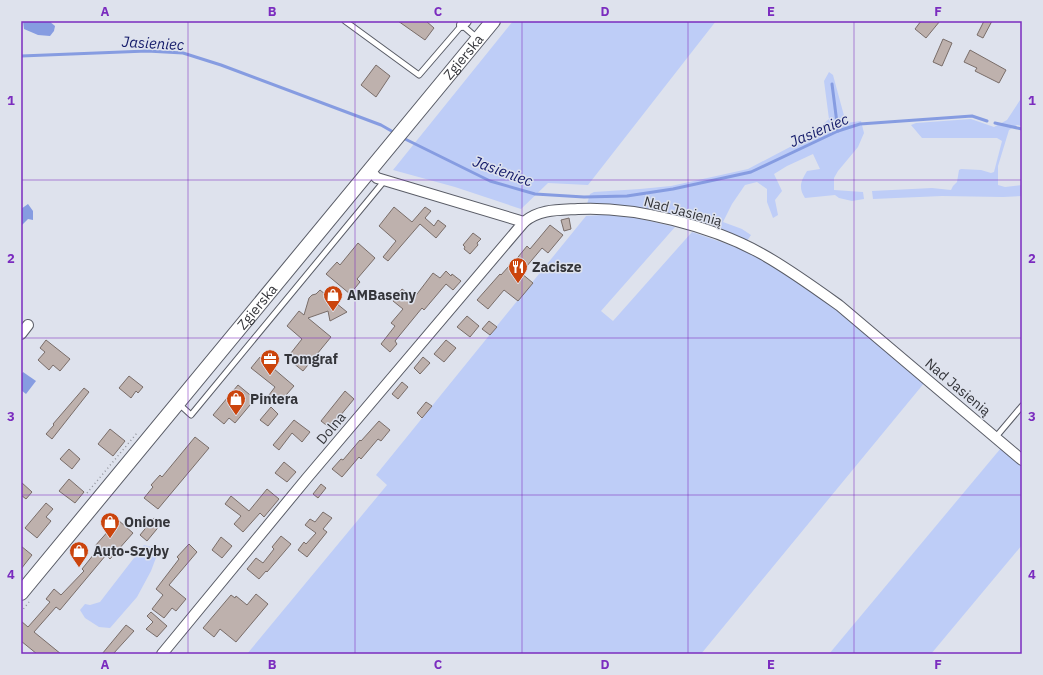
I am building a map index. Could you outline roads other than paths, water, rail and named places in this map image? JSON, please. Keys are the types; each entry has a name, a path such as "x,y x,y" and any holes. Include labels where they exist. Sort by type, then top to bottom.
{"main road":[{"name":"Zgierska","path":"21,594 493,21"}],"street":[{"path":"370,171 378,178 524,222"},
{"name":"Nad Jasienią","path":"524,222 530,217 543,212 604,208 662,218 706,229 749,248 812,285 840,306 1022,460"},
{"name":"Dolna","path":"162,654 307,478 524,222"},
{"path":"21,334 28,325"}],"lane":[{"path":"345,21 419,74 461,22 478,39"},
{"path":"178,403 191,415 385,180"},
{"path":"996,438 1022,406"}],"water":[{"path":"23,21 49,21 55,26 54,31 50,36 38,35 24,29"},
{"path":"28,204 33,211 33,220 28,219 21,226 21,209"},
{"path":"23,372 36,381 26,394 21,390 21,375"}],"waterway":[{"name":"Jasieniec","path":"21,56 147,51 183,53 221,65 381,125 395,133"},
{"path":"832,84 838,131"},
{"name":"Jasieniec","path":"401,137 490,181 535,194 584,197 627,196 673,189 751,172 838,131 860,124 972,116 987,121"},
{"name":"Jasieniec","path":"995,123 1022,129"}],"place":[{"name":"Zacisze","path":"518,284"},
{"name":"AMBaseny","path":"333,312"},
{"name":"Tomgraf","path":"270,376"},
{"name":"Pintera","path":"236,416"},
{"name":"Onione","path":"110,539"},
{"name":"Auto-Szyby","path":"79,568"}]}
